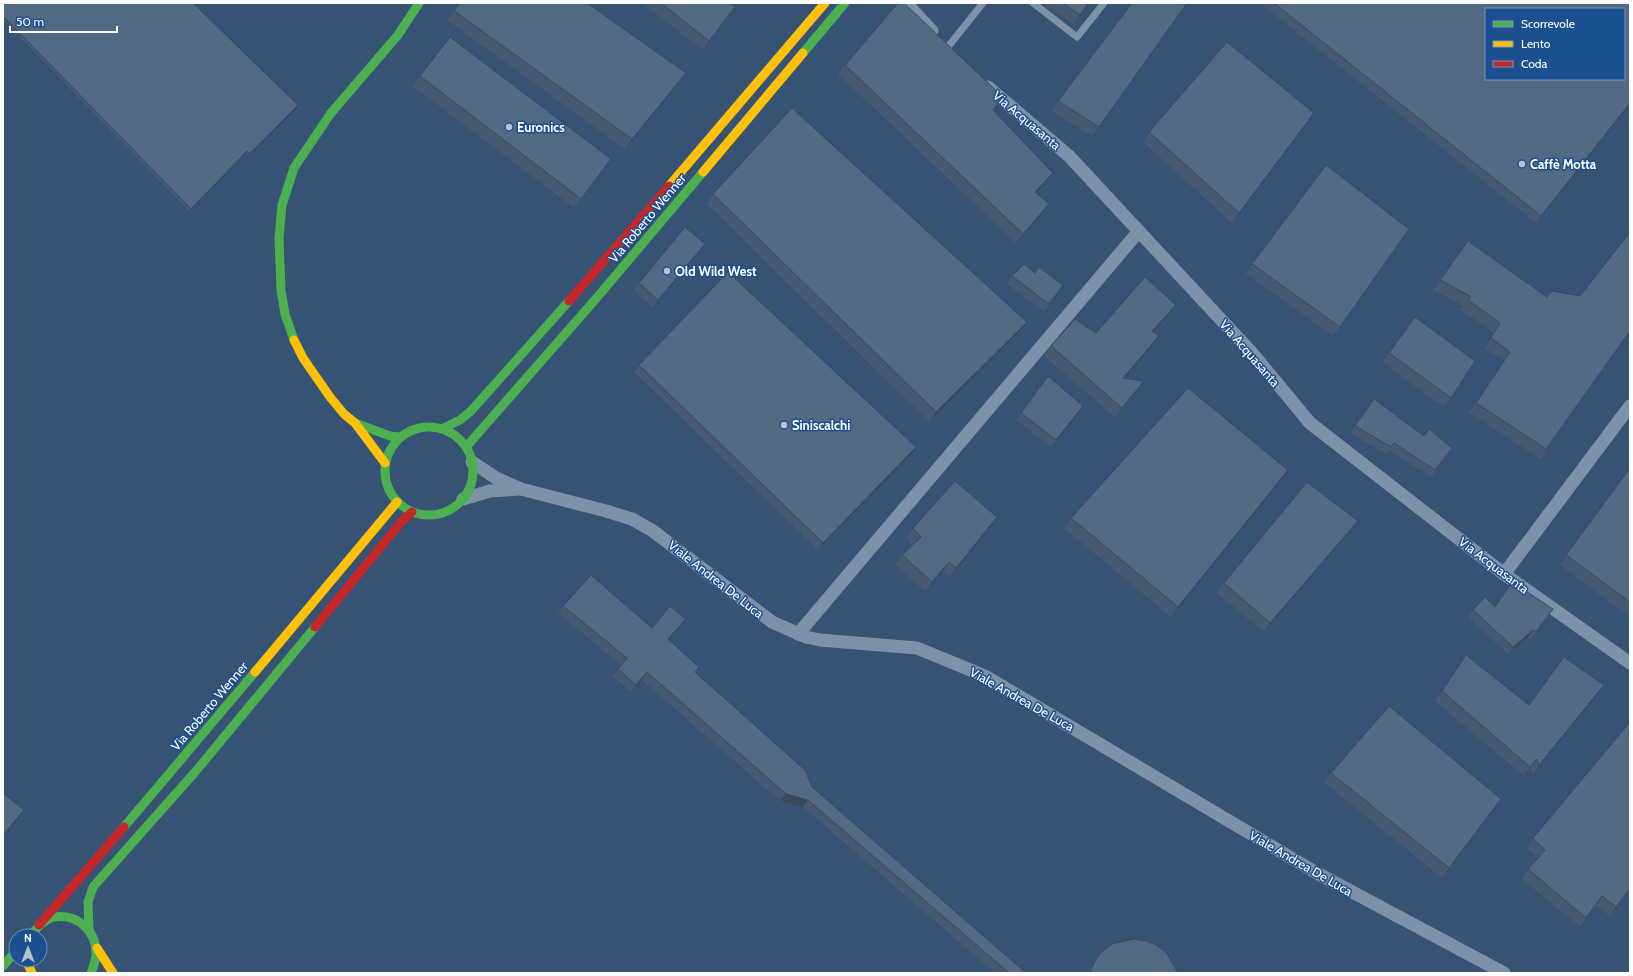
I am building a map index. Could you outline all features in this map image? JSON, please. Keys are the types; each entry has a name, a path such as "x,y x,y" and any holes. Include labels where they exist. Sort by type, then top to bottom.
{"main road":[{"path":"400,437 390,436 356,423 344,414 330,397 303,358 291,334 283,302 279,272 279,238 282,206 294,168 331,113 398,35 419,3"},
{"name":"Via Roberto Wenner","path":"442,429 460,420 470,412 641,220 825,3"},
{"name":"Via Roberto Wenner","path":"466,447 594,301 845,3"},
{"path":"356,423 385,463"},
{"path":"425,427 442,429 456,436 466,447 472,462 473,477 471,485 458,505 444,513 428,515 412,512 397,502 388,488 385,476 385,463 391,447 400,437 408,432 425,427"},
{"name":"Via Roberto Wenner","path":"36,928 183,758 397,502"},
{"path":"89,929 87,900 93,887 196,771 402,521 412,512"},
{"path":"37,928 42,922 53,918 65,917 82,923 89,929 95,940 97,948 96,964 91,973"},
{"path":"97,948 113,973"}],"street":[{"path":"906,3 952,53"},
{"name":"Via Acquasanta","path":"976,77 1069,156 1252,353 1310,423 1504,574 1630,664"},
{"path":"798,634 1139,231"},
{"path":"1504,574 1630,406"},
{"path":"472,462 496,478 521,489"},
{"path":"463,499 490,491 521,489"},
{"name":"Viale Andrea De Luca","path":"521,489 582,504 632,519 653,531 772,622 798,634 820,640 917,648 985,676 1315,872 1504,973"}],"lane":[{"path":"952,53 982,3"},
{"path":"1033,3 1077,37 1104,3"}],"building":[{"path":"3,3 193,3 298,105 249,154 247,151 191,209 3,16"},
{"path":"460,3 587,3 686,73 632,139 454,11"},
{"path":"661,3 730,3 735,7 709,41"},
{"path":"898,3 904,3 1003,97 993,110 1053,173 1035,192 1049,204 1023,234 845,65"},
{"path":"1063,3 1088,3 1080,15"},
{"path":"1132,3 1187,3 1099,127 1058,101"},
{"name":"Caffè Motta","path":"1274,3 1630,3 1630,103 1541,216"},
{"name":"Euronics","path":"450,37 611,159 581,199 420,76"},
{"path":"1227,42 1314,113 1239,213 1149,132"},
{"path":"792,108 1027,322 936,412 713,194"},
{"path":"1326,165 1409,229 1340,327 1252,264"},
{"name":"Old Wild West","path":"685,227 705,244 658,300 639,283"},
{"path":"1630,232 1630,331 1546,449 1476,403 1510,352 1491,338 1500,323 1468,300 1470,296 1440,280 1468,241 1547,297 1552,291 1580,296"},
{"path":"1024,264 1035,273 1039,267 1063,285 1049,304 1012,276"},
{"name":"Siniscalchi","path":"728,272 916,447 823,543 639,365"},
{"path":"1145,277 1176,305 1152,331 1159,336 1123,378 1144,381 1122,408 1051,346 1075,319 1096,333"},
{"path":"1415,317 1475,361 1451,398 1389,353"},
{"path":"1048,376 1083,406 1056,440 1021,413"},
{"path":"1188,388 1288,470 1178,607 1071,518"},
{"path":"1374,399 1424,436 1429,429 1452,448 1435,470 1394,443 1391,447 1355,426"},
{"path":"1630,468 1630,602 1566,555"},
{"path":"955,481 997,517 956,568 949,562 932,582 902,555 921,537 913,528"},
{"path":"1307,482 1358,521 1270,623 1224,583"},
{"path":"591,575 652,628 670,606 686,619 668,639 699,667 695,672 805,770 812,787 1026,973 1009,973 808,800 786,794 647,672 636,685 618,669 627,658 563,606"},
{"path":"1512,582 1553,609 1536,632 1533,630 1513,647 1473,610 1485,597 1495,607"},
{"path":"1466,655 1529,705 1564,657 1604,685 1539,765 1537,759 1530,767 1442,691"},
{"path":"1389,706 1501,799 1449,868 1331,773"},
{"path":"1629,723 1630,889 1616,907 1602,896 1586,918 1528,869 1545,850 1533,838"},
{"path":"3,793 24,810 3,835"},
{"path":"1134,939 1146,941 1156,945 1166,952 1178,973 1090,973 1101,952 1112,944"}],"traffic: fast":[{"path":"294,340 285,314 281,290 279,238 282,205 294,168 331,113 398,35 419,3"},
{"path":"803,53 845,3"},
{"path":"466,447 594,301 703,172"},
{"path":"442,429 460,420 470,412 569,301"},
{"path":"355,423 390,436 400,437"},
{"path":"429,427 446,430 454,434 466,446 470,454 473,471 470,488 466,496 454,508 446,512 429,515 412,512 404,508 392,496 388,488 385,471 388,454 392,446 404,434 412,430 429,427"},
{"path":"89,929 88,902 93,887 196,771 315,627"},
{"path":"124,827 255,672"},
{"path":"37,928 43,922 54,917 71,918 84,926 93,939 95,947 96,960 91,973"},
{"path":"3,966 8,960"}],"traffic: slow":[{"path":"669,186 825,3"},
{"path":"703,172 803,53"},
{"path":"294,340 303,358 330,397 344,414 355,423 385,463"},
{"path":"255,672 397,502"},
{"path":"97,948 113,973"},
{"path":"30,968 32,973"}],"traffic: jam":[{"path":"569,301 669,186"},
{"path":"315,627 402,521 412,512"},
{"path":"39,925 124,827"}],"place":[{"name":"Euronics","path":"509,127"},
{"name":"Caffè Motta","path":"1522,164"},
{"name":"Old Wild West","path":"667,271"},
{"name":"Siniscalchi","path":"784,425"}]}
